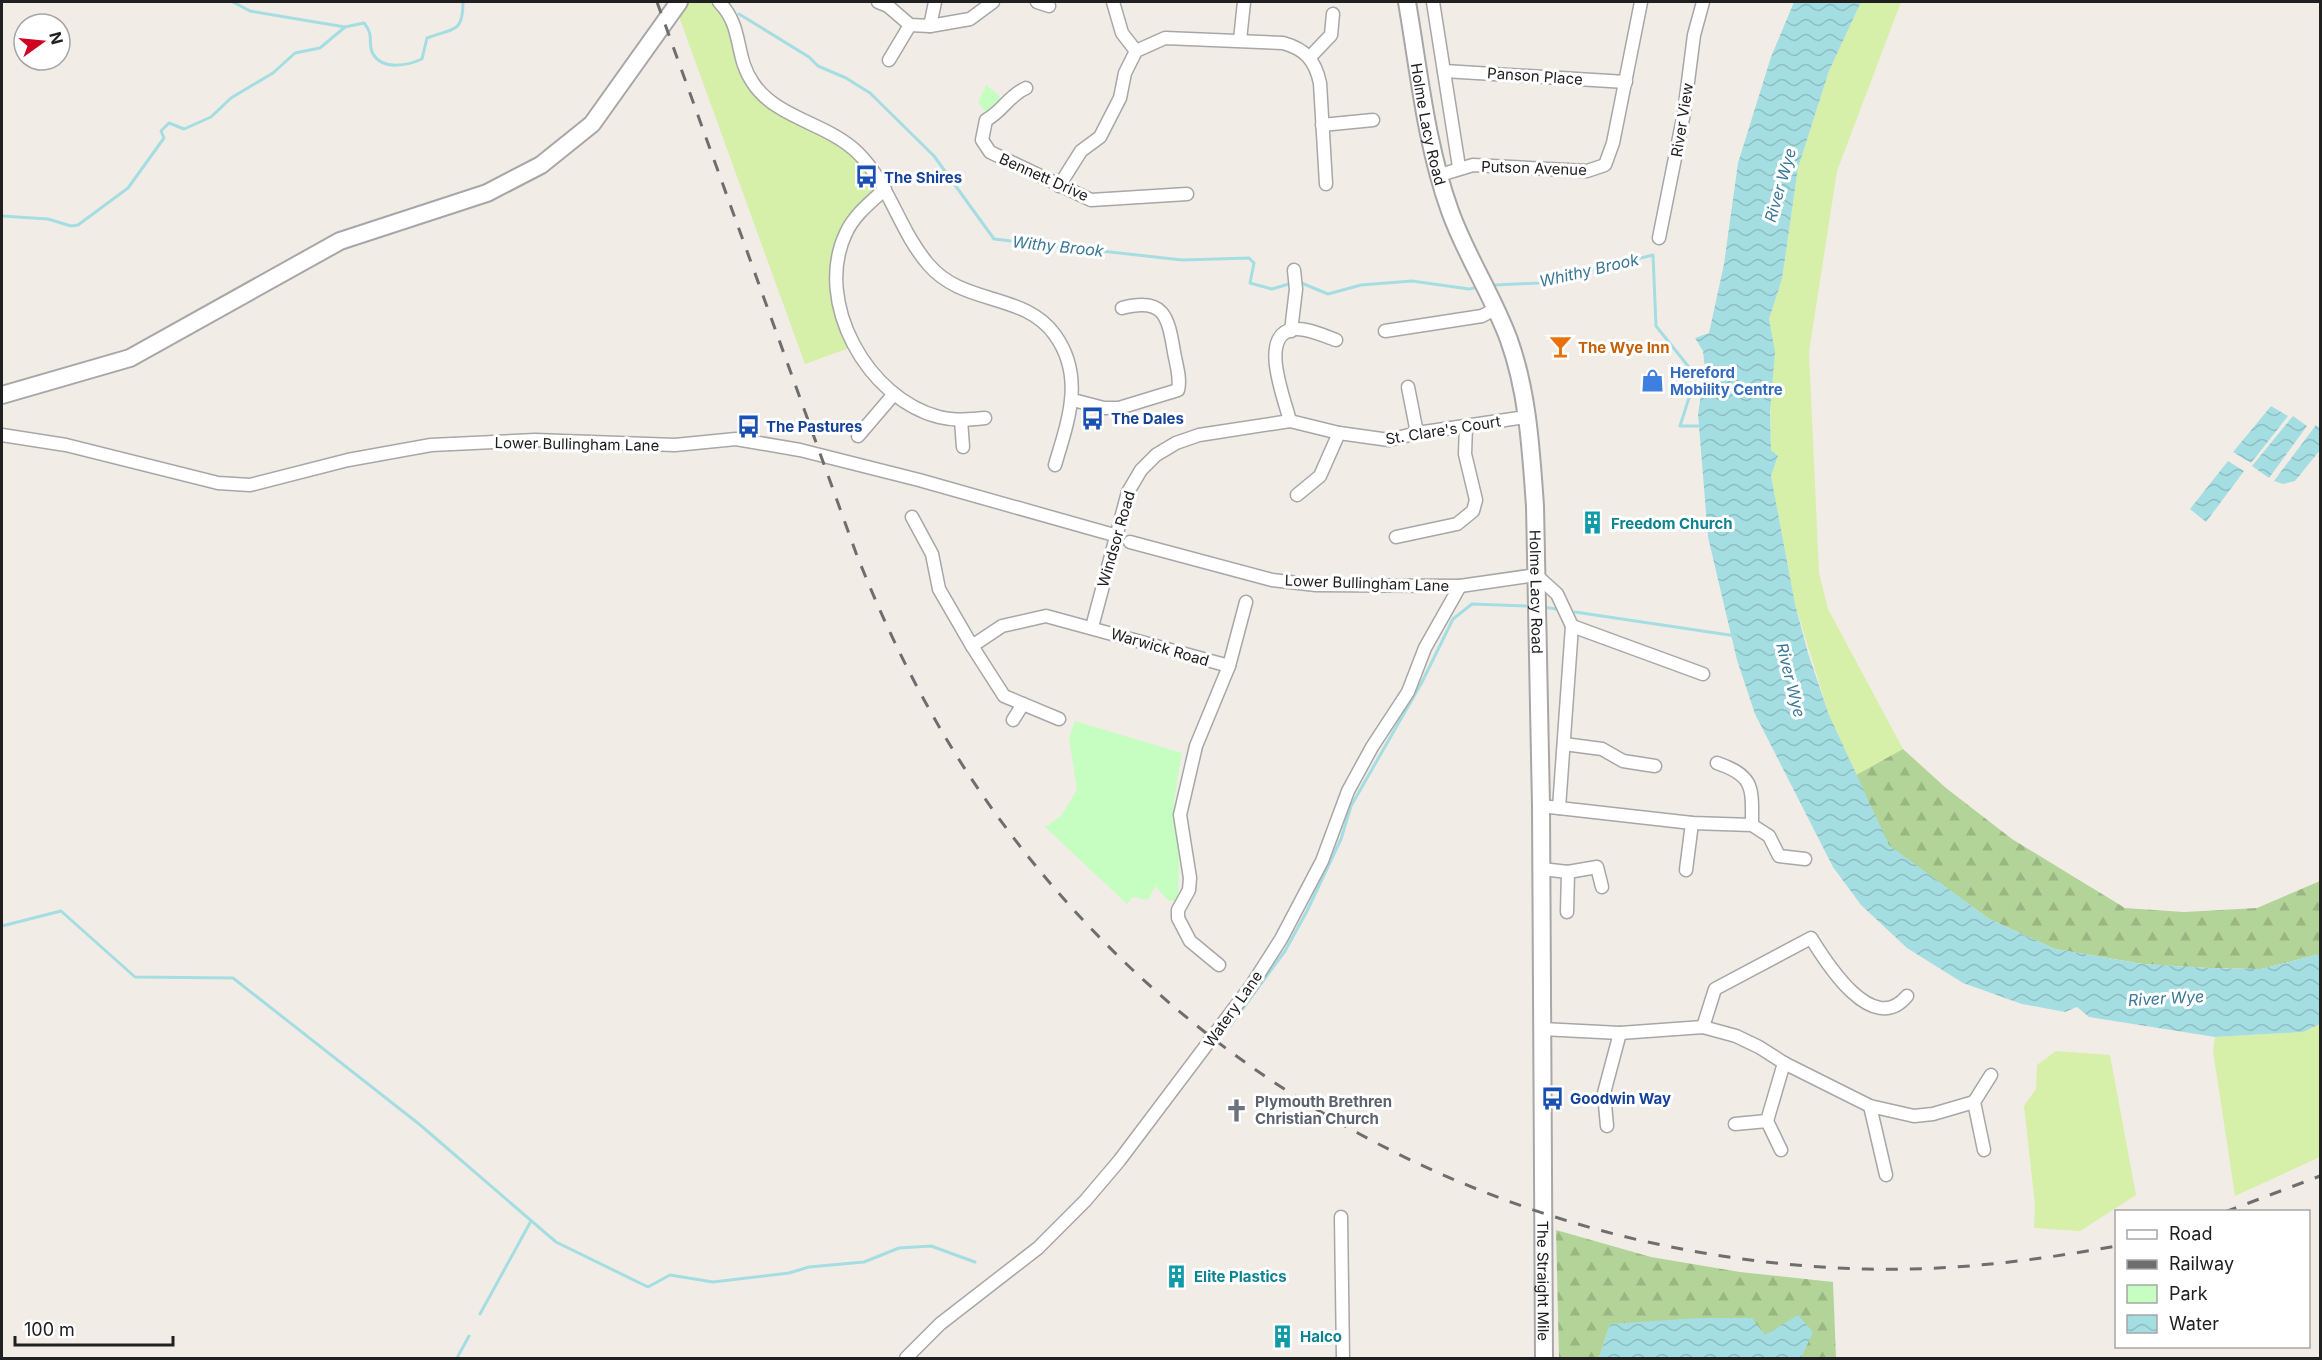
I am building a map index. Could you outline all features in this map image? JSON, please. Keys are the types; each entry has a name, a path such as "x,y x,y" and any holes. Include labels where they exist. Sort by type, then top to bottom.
{"street":[{"path":"2,395 130,358 340,242 487,193 542,165 592,124 679,2"},
{"path":"719,2 729,12 736,26 741,55 753,84 766,98 796,116 829,131 857,152 885,189 927,264 945,281 964,291 1030,311 1056,335 1067,356 1073,400 1055,465"},
{"path":"878,2 888,6 910,25 930,26 969,19 993,2"},
{"path":"930,26 934,2"},
{"path":"1113,2 1122,33 1136,51"},
{"path":"1239,40 1244,2"},
{"name":"Holme Lacy Road","path":"1407,2 1440,176 1462,240 1514,355 1526,417 1535,506 1542,869 1543,1203"},
{"path":"1433,2 1459,167"},
{"name":"Putson Avenue","path":"1440,176 1459,167 1473,165 1597,170 1605,165 1626,82 1641,2"},
{"name":"River View","path":"1659,238 1684,113 1694,34 1704,2"},
{"path":"1310,57 1331,35 1333,14"},
{"path":"889,60 910,25"},
{"path":"1059,186 1081,151 1100,137 1120,98 1125,73 1136,51 1165,38 1239,40 1299,47 1310,57 1317,70 1320,83 1326,184"},
{"name":"Panson Place","path":"1444,70 1626,82"},
{"name":"Bennett Drive","path":"1026,88 1016,92 999,114 986,120 982,140 990,152 1091,200 1187,194"},
{"path":"1322,125 1373,120"},
{"path":"885,189 855,218 840,247 839,298 849,336 859,356 894,394 938,417 961,420 985,418"},
{"path":"1291,331 1296,289 1294,270"},
{"path":"1073,400 1104,408 1119,408 1178,390 1170,325 1165,315 1155,306 1142,303 1122,308"},
{"path":"1385,331 1482,316 1495,309"},
{"path":"1290,421 1274,356 1276,342 1291,331 1308,331 1336,340"},
{"path":"1408,387 1417,433"},
{"path":"858,436 894,394"},
{"name":"St. Clare's Court","path":"1290,421 1339,433 1389,440 1417,433 1526,417"},
{"path":"961,420 963,447"},
{"name":"Windsor Road","path":"1092,627 1114,535 1128,492 1141,470 1156,455 1176,443 1199,435 1290,421"},
{"path":"1396,537 1456,525 1473,511 1476,500 1465,454 1466,426"},
{"path":"1297,495 1320,476 1339,433"},
{"name":"Lower Bullingham Lane","path":"2,435 66,445 218,483 250,485 348,460 431,445 535,440 675,445 736,439 800,450 908,477 1114,535"},
{"path":"912,517 932,554 939,588 1004,696 1059,719"},
{"name":"Lower Bullingham Lane","path":"1130,542 1293,583 1460,586 1536,575"},
{"path":"1536,575 1557,594 1572,626 1559,808"},
{"name":"Watery Lane","path":"906,1359 940,1324 1038,1248 1085,1201 1119,1161 1251,986 1322,861 1348,791 1372,747 1407,692 1425,648 1460,586"},
{"name":"Warwick Road","path":"1219,965 1190,941 1178,918 1178,910 1190,890 1180,815 1196,747 1229,666 1246,602"},
{"name":"Warwick Road","path":"972,646 1002,626 1046,616 1229,666"},
{"path":"1572,626 1703,674"},
{"path":"1013,720 1023,704"},
{"path":"1564,744 1602,749 1623,760 1655,766"},
{"path":"1540,756 1563,758"},
{"path":"1717,763 1738,770 1751,786 1752,825"},
{"path":"1541,806 1692,822 1752,825 1769,836 1779,856 1805,859"},
{"path":"1686,870 1692,822"},
{"path":"1542,869 1568,872 1597,867 1602,887"},
{"path":"1567,912 1568,872"},
{"path":"1703,1027 1715,988 1811,938 1832,971 1868,1005 1884,1009 1896,1008 1907,996"},
{"path":"1542,1029 1620,1033 1703,1027 1736,1036 1759,1047 1845,1096 1870,1106 1914,1116 1933,1114 1974,1102 1991,1075"},
{"path":"1607,1125 1604,1094 1620,1033"},
{"path":"1780,1150 1767,1121 1784,1063"},
{"path":"1974,1102 1984,1150"},
{"path":"1870,1106 1886,1175"},
{"path":"1735,1124 1767,1121"},
{"name":"The Straight Mile","path":"1543,1203 1544,1359"},
{"path":"1341,1217 1342,1359"}],"green space":[{"path":"681,2 713,2 723,9 753,87 829,131 885,191 854,220 845,235 840,250 838,282 840,299 852,347 805,364 677,11"},
{"path":"1861,2 1901,2 1837,171 1809,352 1819,573 1828,609 1903,749 1856,775 1829,715 1795,604 1771,476 1778,457 1771,450 1769,319 1782,279 1798,168 1829,71"},
{"path":"986,85 1000,96 998,107 986,113 978,102"},
{"path":"1075,721 1182,753 1174,800 1179,863 1178,902 1168,900 1155,886 1148,900 1133,897 1127,904 1045,827 1061,816 1077,790 1069,738"},
{"path":"1903,749 1946,788 2012,839 2125,908 2184,912 2257,908 2320,881 2320,954 2261,969 2143,964 2055,949 1989,919 1888,845 1856,775"},
{"path":"2320,1024 2320,1157 2235,1196 2213,1051 2215,1037 2303,1032"},
{"path":"2056,1051 2110,1055 2136,1195 2080,1231 2034,1228 2035,1205 2024,1106 2036,1089 2037,1065"},
{"path":"1556,1230 1651,1257 1740,1272 1833,1282 1836,1358 1801,1358 1812,1332 1765,1336 1652,1323 1610,1324 1599,1358 1559,1358"}],"water":[{"name":"River Wye","path":"1794,2 1861,2 1829,71 1798,168 1782,279 1769,319 1775,352 1770,412 1771,450 1778,456 1771,476 1795,604 1808,653 1829,715 1889,845 1989,919 2055,949 2143,964 2261,969 2320,954 2320,1024 2303,1032 2215,1037 2089,1017 2077,1007 2065,1012 2022,1004 1963,983 1907,948 1861,905 1833,867 1755,714 1737,660 1708,537 1698,414 1705,369 1703,351 1695,338 1709,333 1724,264 1738,163 1771,57"},
{"path":"2271,406 2288,416 2251,463 2233,452"},
{"path":"2293,416 2307,426 2269,478 2252,466"},
{"path":"2316,425 2320,428 2320,450 2295,481 2283,484 2274,481"},
{"path":"2228,461 2244,471 2206,522 2190,509"},
{"path":"1798,1315 1813,1332 1801,1358 1599,1358 1610,1324 1700,1318 1752,1318 1765,1335"}],"waterway":[{"path":"233,2 250,11 345,27 364,23 369,32 373,54 377,59 389,65 422,59 427,38 455,28 459,24 463,2"},
{"name":"Withy Brook","path":"739,14 809,57 818,66 846,78 870,93 934,156 994,239 1182,260 1249,258 1254,263 1250,283 1272,289 1292,283"},
{"path":"2,216 48,219 71,226 78,225 128,188 164,138 161,131 169,123 184,129 211,117 231,98 273,73 295,53 320,48 345,27"},
{"name":"Whithy Brook","path":"1495,285 1539,283 1653,255 1656,326 1696,376 1680,426 1701,426"},
{"name":"Withy Brook","path":"1299,282 1328,294 1361,285 1412,281 1469,289 1479,287"},
{"path":"1230,1026 1285,951 1307,911 1341,839 1351,806 1422,682 1453,619 1472,604 1526,606"},
{"path":"1543,607 1556,609"},
{"path":"1575,612 1736,636"},
{"path":"2,926 61,911 135,977 233,978 419,1124 556,1242 648,1287 670,1275 713,1282 789,1273 809,1267 864,1262 899,1248 931,1246 975,1262"},
{"path":"480,1314 531,1221"},
{"path":"457,1358 469,1336"}],"railway":[{"path":"657,2 856,553 900,653 934,718 993,810 1074,911 1166,1000 1266,1077 1375,1142 1491,1194 1612,1233 1737,1258 1866,1269 1992,1264 2115,1246"},
{"path":"2230,1210 2320,1176"}],"place":[{"name":"The Shires","path":"866,177"},
{"name":"The Wye Inn","path":"1560,347"},
{"name":"Hereford Mobility Centre","path":"1652,381"},
{"name":"The Dales","path":"1093,418"},
{"name":"The Pastures","path":"748,426"},
{"name":"Freedom Church","path":"1593,523"},
{"name":"Goodwin Way","path":"1552,1098"},
{"name":"Plymouth Brethren Christian Church","path":"1237,1110"},
{"name":"Elite Plastics","path":"1176,1276"},
{"name":"Halco","path":"1282,1336"}]}
